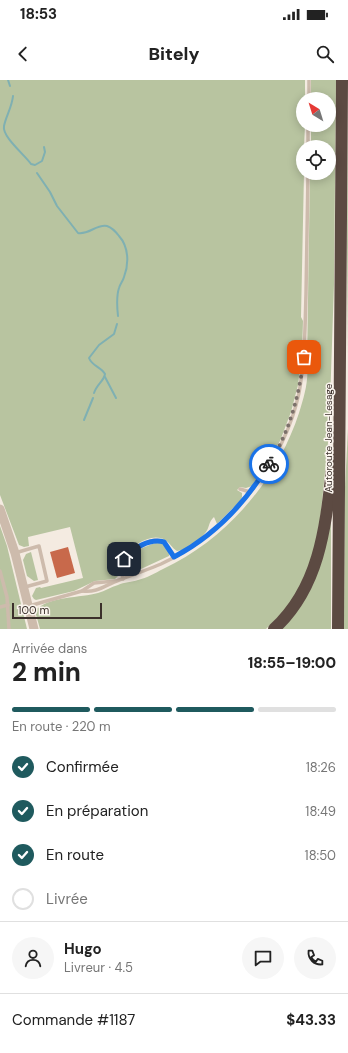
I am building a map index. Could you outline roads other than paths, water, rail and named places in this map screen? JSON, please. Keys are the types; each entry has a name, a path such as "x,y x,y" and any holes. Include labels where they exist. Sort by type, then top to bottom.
{"highway":[{"name":"Autoroute Jean-Lesage","path":"338,629 344,391 342,80"},
{"path":"274,629 291,612 301,597 313,572 319,552 327,509 344,391"}],"street":[{"path":"0,509 15,553 34,629"}],"lane":[{"path":"309,80 309,92"},
{"path":"28,606 82,591 98,590 152,568 174,557 194,545 239,506 261,477 289,426 298,394 304,357 308,180"},
{"path":"240,489 250,492"},
{"path":"122,579 121,570 124,559 133,551 155,540 164,542 174,557"},
{"path":"15,553 39,546 47,581 24,587"},
{"path":"0,571 7,596 8,629"},
{"path":"82,591 94,583 117,581"},
{"path":"0,607 8,605"}],"waterway":[{"path":"8,80 10,86"},
{"path":"13,96 4,126 4,130 10,140 31,164 35,165 42,161 45,152 44,147"},
{"path":"37,173 50,192 57,206 78,233 107,226 114,230 125,245 127,267 117,295 118,316"},
{"path":"94,393 105,374 92,363 89,358 99,345 114,334 117,324"},
{"path":"105,377 116,398"},
{"path":"84,420 93,398"}]}
